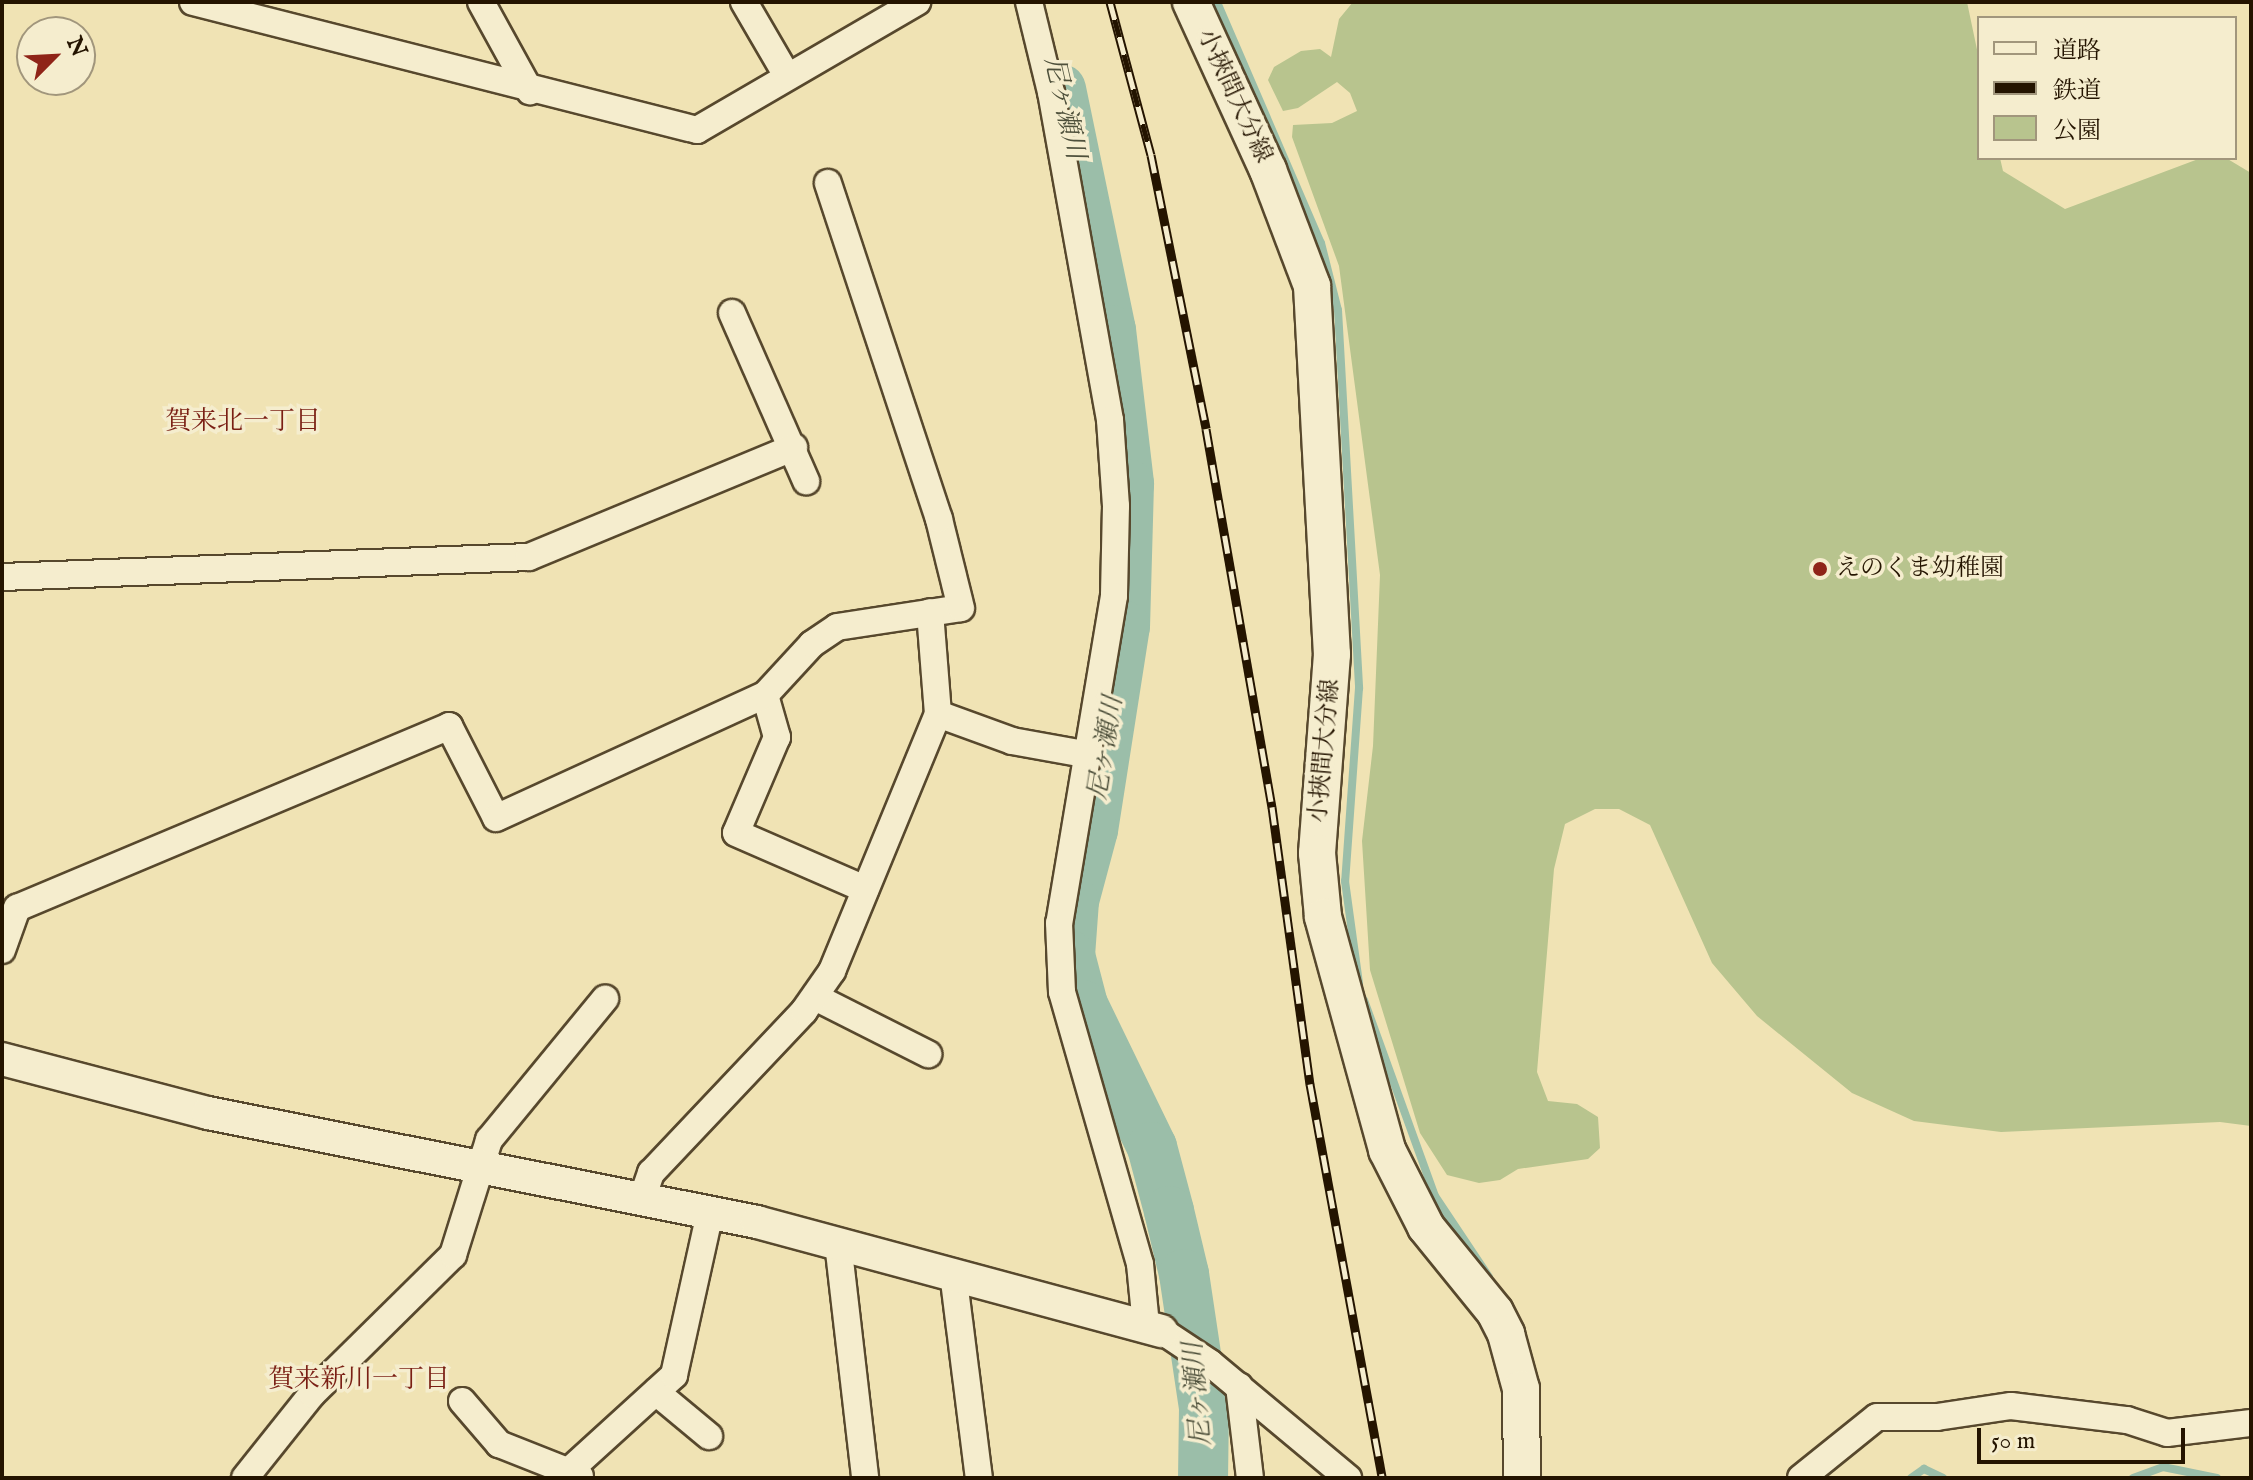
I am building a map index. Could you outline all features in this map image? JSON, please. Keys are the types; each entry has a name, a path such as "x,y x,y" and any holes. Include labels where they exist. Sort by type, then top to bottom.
{"main road":[{"name":"小挾間大分線","path":"1191,2 1268,170 1312,286 1332,654 1317,853 1323,917 1387,1150 1426,1227 1495,1312 1506,1334 1521,1389 1522,1478"}],"street":[{"path":"193,2 530,91 697,130 917,2"},
{"path":"481,2 530,91"},
{"path":"744,2 787,76"},
{"path":"1029,2 1051,92 1110,420 1114,596 1090,755 1059,923 1062,992 1133,1235 1154,1328"},
{"path":"2,950 17,908 449,726 496,818 765,695 812,644 837,627 961,608 960,589 828,183"},
{"path":"732,313 794,447 806,481"},
{"path":"2,577 529,557 794,447"},
{"path":"642,1199 651,1173 815,997 832,971 938,714 930,612"},
{"path":"765,695 777,737 736,833 865,889"},
{"path":"938,714 1012,741 1090,755"},
{"path":"815,997 928,1054"},
{"path":"245,1478 303,1404 453,1255 480,1168 499,1125 605,999"},
{"path":"2,1059 208,1113 710,1212 953,1273 1154,1328 1234,1383 1348,1478"},
{"path":"462,1401 499,1444 571,1475 656,1392 677,1367 710,1212"},
{"path":"838,1243 865,1478"},
{"path":"953,1273 979,1478"},
{"path":"1234,1383 1250,1478"},
{"path":"656,1392 709,1436"},
{"path":"1801,1478 1877,1417 1937,1417 2011,1406 2127,1420 2167,1433 2251,1423"}],"green space":[{"path":"1353,2 1967,2 1977,50 1977,160 2000,160 2003,171 2065,209 2196,160 2229,160 2251,173 2251,1126 2220,1122 2001,1132 1914,1121 1852,1093 1757,1016 1712,963 1650,825 1619,809 1595,809 1565,824 1554,869 1537,1072 1548,1101 1577,1104 1598,1117 1600,1148 1588,1159 1518,1169 1500,1180 1479,1183 1447,1175 1420,1133 1370,970 1362,841 1373,746 1380,575 1339,266 1292,137 1293,125 1332,123 1357,111 1350,93 1337,82 1298,108 1283,111 1268,80 1274,67 1301,51 1320,49 1331,57 1339,19"}],"waterway":[{"path":"1217,2 1321,243 1338,310 1359,688 1345,881 1359,983"},
{"name":"尼ヶ瀬川","path":"1061,89 1111,330 1129,484 1125,626 1093,830 1074,901 1070,955 1083,1005 1152,1147 1169,1211 1184,1274 1204,1408 1203,1478"},
{"path":"1364,1000 1435,1196 1489,1277"},
{"path":"2133,1478 2163,1467 2217,1478"},
{"path":"1911,1478 1924,1469 1943,1478"}],"railway":[{"path":"1110,2 1151,155 1206,429 1272,807 1310,1084 1382,1478"}],"place":[{"name":"えのくま幼稚園","path":"1820,569"}],"district":[{"name":"賀来北一丁目","path":"243,422"},
{"name":"賀来新川一丁目","path":"359,1380"}]}
